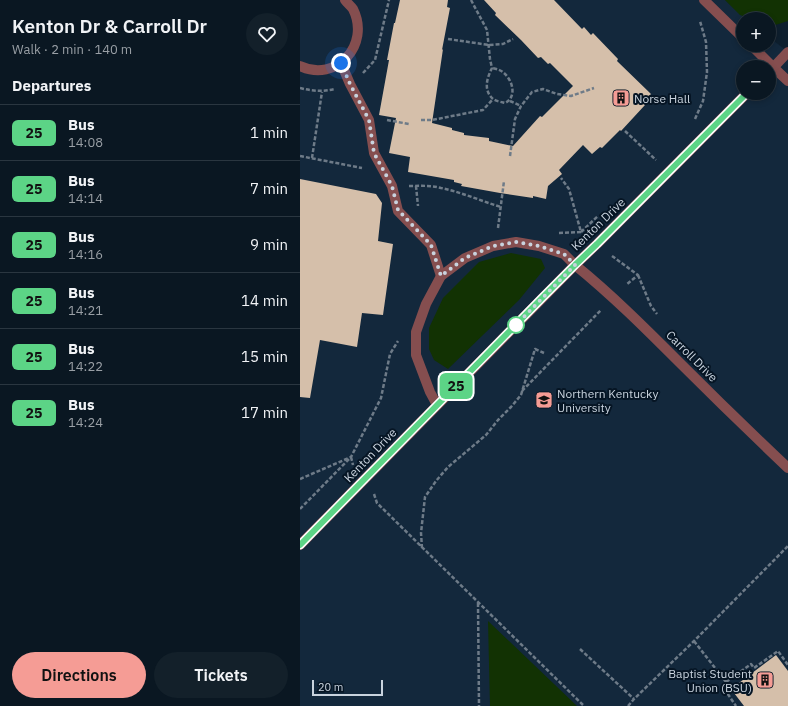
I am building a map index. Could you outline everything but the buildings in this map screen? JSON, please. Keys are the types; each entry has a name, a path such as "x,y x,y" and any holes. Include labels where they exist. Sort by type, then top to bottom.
{"street":[{"path":"300,66 318,70 330,68 341,63 350,55 356,44 358,32 357,20 352,8 345,0"},
{"path":"704,0 736,31"},
{"path":"757,52 764,60"},
{"path":"776,64 788,52"},
{"path":"341,63 369,120 374,153 392,186 398,210 431,245 441,276 426,304 416,332 416,355 430,392 437,405"},
{"path":"776,73 788,81"},
{"name":"Kenton Drive","path":"300,545 575,265 741,100"},
{"name":"Carroll Drive","path":"441,276 465,258 493,246 516,242 539,246 564,254 641,325 746,429 788,468"}],"path":[{"path":"375,60 390,0"},
{"path":"471,0 487,30 492,68 486,84 488,91 493,100 505,103 510,101 521,106"},
{"path":"692,125 703,101 707,72 706,42 700,20"},
{"path":"448,39 489,45 503,44 513,39"},
{"path":"492,68 500,70 505,74 510,83 513,90 510,101"},
{"path":"510,156 515,119 521,106 532,92 543,89 557,94 571,96 594,88"},
{"path":"312,158 322,92"},
{"path":"421,120 432,120 483,110 493,100"},
{"path":"369,120 384,120 409,124"},
{"path":"625,131 656,160"},
{"path":"650,165 661,155"},
{"path":"300,156 386,173"},
{"path":"561,178 569,189 581,232"},
{"path":"392,186 427,186 441,188 501,207"},
{"path":"554,233 581,232 602,212"},
{"path":"498,229 504,228"},
{"path":"612,256 638,275 651,306"},
{"path":"626,285 638,275"},
{"path":"522,391 602,310"},
{"path":"300,509 351,457 382,398 390,354 400,338"},
{"path":"422,548 421,534 425,497 448,467 486,435 521,395 535,349 544,353"},
{"path":"351,457 353,465"},
{"path":"300,479 351,457"},
{"path":"373,489 377,503 584,706"},
{"path":"628,706 788,546"},
{"path":"478,602 479,706"},
{"path":"694,641 726,682"},
{"path":"580,648 634,699"},
{"path":"736,706 723,687 726,682 751,664 754,668 778,651 788,665"}],"shaded area":[{"name":"Northern Kentucky University","path":"300,0 725,0 738,12 736,12 736,52 776,52 776,43 788,52 788,706 300,706"}],"green space":[{"path":"725,0 788,0 788,21 776,25 776,12 737,12"},
{"path":"511,253 541,259 545,268 519,300 448,369 434,360 429,349 429,328 443,298 479,262"},
{"path":"488,621 577,706 490,706"}],"bus line":[{"name":"25","path":"300,545 543,297 740,100"}],"place":[{"name":"Norse Hall","path":"621,98"},
{"name":"Northern Kentucky University","path":"544,400"},
{"name":"Baptist Student Union (BSU)","path":"765,680"}],"route":[{"path":"341,63 369,120 374,153 392,186 398,210 431,245 441,276 465,258 493,246 516,242 539,246 564,254 575,265 511,330 516,325"}]}
